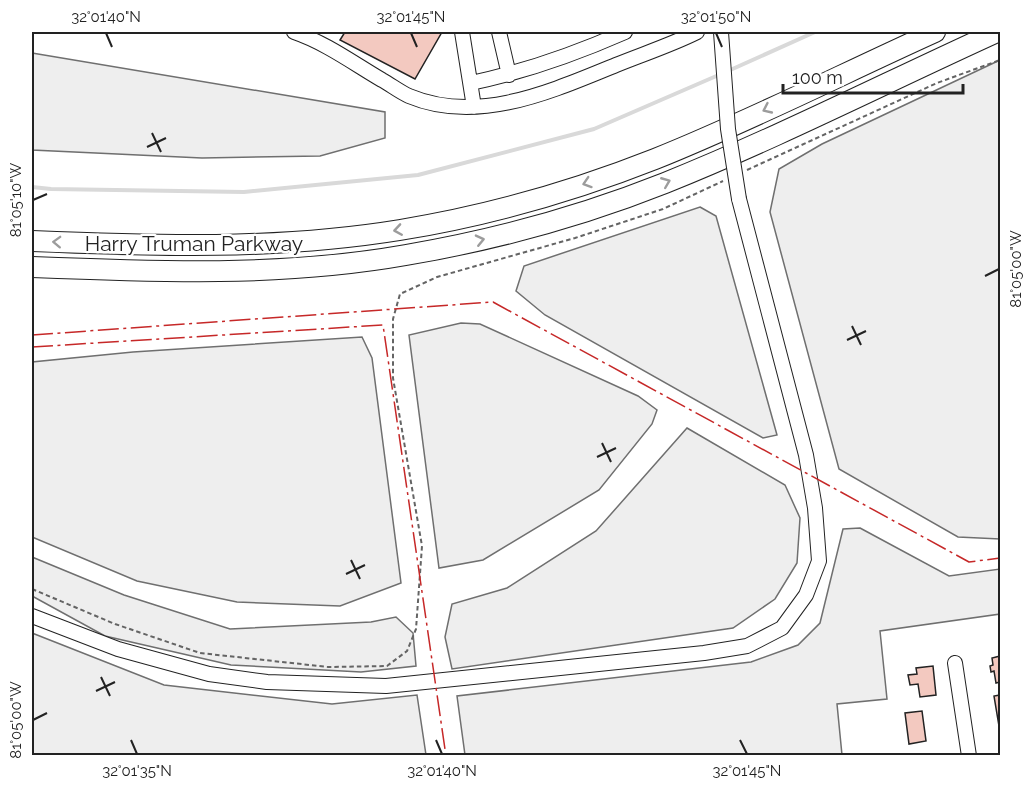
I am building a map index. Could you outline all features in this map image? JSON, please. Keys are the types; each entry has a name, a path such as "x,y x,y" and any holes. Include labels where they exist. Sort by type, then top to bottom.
{"highway":[{"name":"Harry Truman Parkway","path":"32,241 178,246 252,245 390,231 473,215 566,189 654,159 935,32"},
{"name":"Harry Truman Parkway","path":"32,267 189,272 254,271 319,266 404,255 479,240 619,200 709,164 997,32"},
{"path":"32,280 100,282 190,279 319,266"}],"street":[{"path":"294,32 323,44 407,95 427,103 474,107 491,106 568,85 697,32"},
{"path":"462,32 474,107"},
{"path":"499,32 509,75"},
{"path":"471,84 509,75 625,32"},
{"path":"32,616 118,649 208,674 267,682 386,686 704,653 747,646 782,628 806,595 819,561 815,508 806,455 739,199 728,129 721,32"},
{"path":"955,663 969,756"}],"path":[{"path":"739,174 937,83 1000,60"},
{"path":"32,589 116,624 200,653 328,668 387,666 407,651 416,629 422,546 393,378 393,319 400,294 437,277 575,238 663,209 728,179"}],"shaded area":[{"path":"32,53 385,112 385,138 320,156 202,158 32,150"},
{"path":"1000,60 1000,539 958,537 839,469 770,212 779,169 822,144"},
{"path":"700,207 716,216 777,435 763,438 545,315 516,291 524,266"},
{"path":"461,323 480,324 638,396 657,410 652,424 599,490 483,560 439,568 409,335"},
{"path":"362,337 372,358 401,583 340,606 237,602 137,581 32,537 32,362 133,352"},
{"path":"687,428 785,485 800,518 797,563 775,599 733,628 452,669 445,637 452,604 507,588 596,531"},
{"path":"860,528 949,576 1000,569 1000,614 880,631 887,699 837,704 842,755 465,755 457,696 751,662 798,645 820,623 843,529"},
{"path":"32,557 124,595 230,629 371,622 396,617 413,633 416,666 361,672 231,665 105,636 32,596"},
{"path":"32,633 164,685 332,704 417,695 426,755 32,755"}],"building":[{"path":"345,32 442,32 415,79 340,40"},
{"path":"1000,656 1000,682 996,683 994,671 991,672 990,666 993,665 992,658"},
{"path":"933,666 936,695 920,697 918,684 910,685 908,675 917,674 916,668"},
{"path":"1000,695 1000,726 999,726 994,696"},
{"path":"922,711 926,741 909,744 905,713"}],"waterway":[{"path":"728,71 815,32"},
{"path":"32,187 244,192 418,175 594,129 721,74"}],"power":[{"path":"32,335 493,302 969,562 1000,558"},
{"path":"32,347 383,325 446,756"}]}
